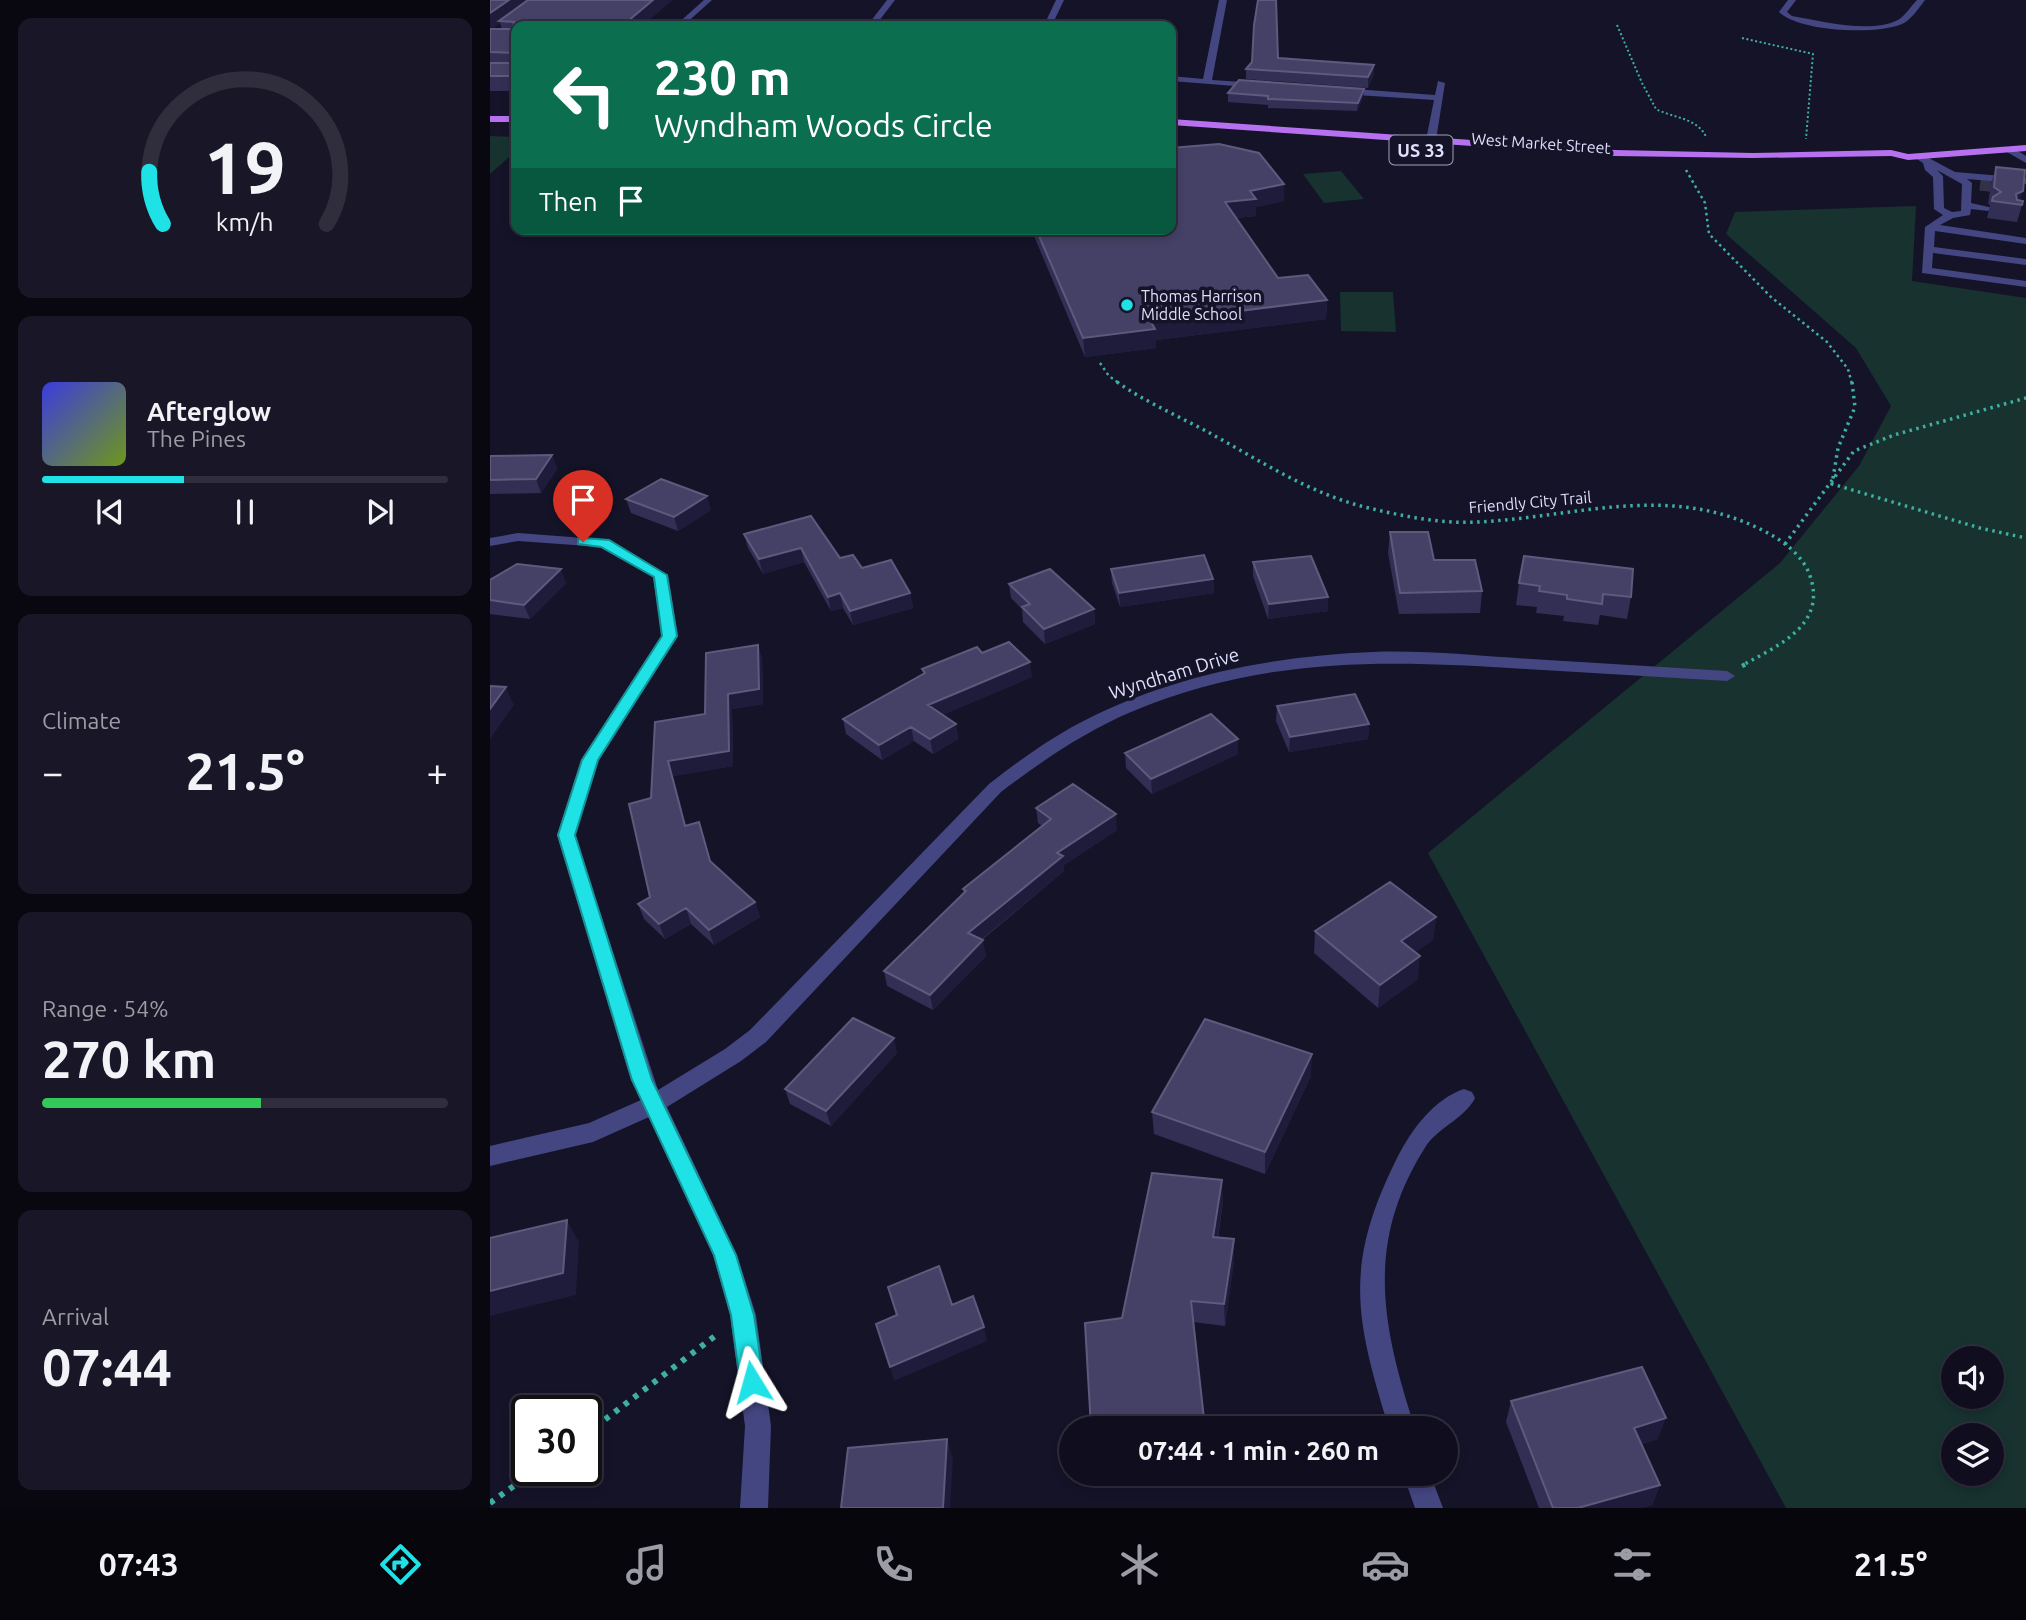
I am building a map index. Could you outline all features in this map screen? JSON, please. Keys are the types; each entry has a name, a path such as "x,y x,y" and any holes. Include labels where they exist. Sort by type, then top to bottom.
{"main road":[{"path":"490,109 511,109"},
{"path":"490,119 511,119"},
{"name":"West Market Street","path":"1176,122 1587,152 1707,156 1891,153 1924,160 2026,148"},
{"name":"West Market Street","path":"1176,132 1544,160 1786,167"},
{"name":"West Market Street","path":"1860,166 1897,163 1908,157"}],"street":[{"path":"685,21 708,0"},
{"path":"875,21 891,0"},
{"path":"1050,21 1060,0"},
{"path":"1207,82 1223,0"},
{"path":"1792,0 1783,12 1790,18 1864,29 1897,24 1921,0"},
{"path":"1176,79 1261,86"},
{"path":"1431,141 1441,83"},
{"path":"1329,91 1438,98"},
{"path":"2010,150 2026,160"},
{"path":"1924,160 1967,183 1980,185"},
{"path":"1924,160 1928,168 1938,176 1939,209 1949,217 2026,229"},
{"path":"1956,175 2026,181"},
{"path":"1930,227 1949,217 1966,213 1967,183"},
{"path":"1967,205 1988,208"},
{"path":"1930,227 2026,241"},
{"path":"1930,227 1926,271 2026,284"},
{"path":"1928,248 2026,262"},
{"path":"490,542 518,537 604,543 660,575 670,636 590,760 566,835 642,1080 725,1255 743,1315 758,1426 754,1508"},
{"name":"Wyndham Drive","path":"490,1156 593,1132 654,1104 733,1055 758,1036 995,788 1049,746 1128,706 1223,677 1267,667 1372,657 1727,676"},
{"path":"1398,1416 1382,1366 1370,1295 1373,1248 1392,1190 1422,1133 1464,1098"},
{"path":"1421,1486 1429,1508"}],"path":[{"path":"1617,25 1652,104 1664,113 1702,128 1706,135 1707,156"},
{"path":"1742,37 1813,54 1809,121 1805,144 1799,156"},
{"path":"1684,166 1705,203 1709,234 1771,298 1827,342 1848,369 1855,394 1855,407 1838,448 1832,484"},
{"name":"Friendly City Trail","path":"1100,363 1108,376 1126,388 1312,489 1349,504 1459,522 1647,505 1689,506 1732,515 1765,530 1801,559 1816,589 1815,606 1797,633 1727,676"},
{"path":"1785,544 1832,484 1848,458 1863,445 2026,398"},
{"path":"1832,484 1980,528 2026,538"},
{"path":"602,1422 743,1315"},
{"path":"490,1503 514,1486"}],"green space":[{"path":"490,136 511,137 511,155 490,174"},
{"path":"1341,171 1364,199 1324,203 1303,174"},
{"path":"1916,206 1912,281 2026,298 2026,1508 1786,1508 1428,853 1780,563 1859,466 1891,406 1856,348 1726,234 1735,212"},
{"path":"1340,292 1393,292 1396,332 1341,331"}],"building":[{"path":"490,0 509,0 490,13"},
{"path":"528,0 653,0 628,21 499,21"},
{"path":"1258,0 1276,0 1278,58 1374,65 1368,77 1246,69 1252,62"},
{"path":"490,29 511,29 511,53 490,52"},
{"path":"490,63 511,63 511,76 490,76"},
{"path":"1239,80 1364,89 1358,103 1268,99 1268,96 1228,93"},
{"path":"1219,144 1259,153 1284,184 1250,191 1256,199 1225,202 1278,278 1308,275 1327,300 1151,322 1155,329 1083,338 1039,235 1176,235 1176,148"},
{"path":"1996,167 2025,170 2023,191 2016,194 2017,200 2023,201 2022,205 1992,201 1993,197 2001,192 1994,187"},
{"path":"552,455 536,479 490,480 490,456"},
{"path":"661,479 707,496 674,517 626,499"},
{"path":"811,516 840,558 853,555 862,568 891,560 910,593 850,611 840,593 828,597 801,548 759,559 744,534"},
{"path":"1390,532 1428,532 1434,560 1475,560 1482,591 1400,593"},
{"path":"1204,555 1213,579 1119,593 1111,569"},
{"path":"1311,556 1328,597 1269,604 1253,562"},
{"path":"1524,556 1633,569 1631,597 1603,594 1602,604 1567,599 1567,595 1539,591 1540,586 1519,583"},
{"path":"517,564 561,569 524,605 490,600 490,580"},
{"path":"1050,569 1094,609 1044,629 1022,607 1030,604 1009,584"},
{"path":"1009,642 1030,662 928,705 956,724 930,739 911,727 879,745 843,719 925,673 922,669 977,647 982,653"},
{"path":"758,645 759,689 728,694 729,751 668,761 685,826 699,822 710,861 755,902 709,930 686,908 659,924 638,904 650,897 629,804 651,798 655,722 705,714 706,653"},
{"path":"490,686 506,687 490,709"},
{"path":"1355,694 1369,724 1290,737 1277,706"},
{"path":"1211,714 1238,739 1151,779 1125,753"},
{"path":"1073,784 1116,814 1057,853 1063,856 968,933 983,940 930,995 884,971 966,891 963,889 1051,819 1036,808"},
{"path":"1390,882 1436,917 1401,941 1420,956 1380,985 1315,931"},
{"path":"853,1018 894,1038 826,1111 785,1089"},
{"path":"1205,1019 1312,1054 1265,1152 1152,1112"},
{"path":"1152,1173 1222,1180 1213,1237 1234,1239 1224,1304 1191,1301 1204,1416 1090,1416 1085,1323 1122,1318"},
{"path":"567,1220 563,1273 490,1291 490,1238"},
{"path":"939,1266 952,1305 973,1296 984,1327 890,1367 876,1324 897,1315 888,1287"},
{"path":"1642,1367 1666,1418 1634,1428 1660,1485 1578,1508 1553,1508 1511,1401"},
{"path":"947,1439 943,1508 841,1508 848,1448"}],"tunnel":[{"path":"1980,185 2011,189"}],"place":[{"name":"Thomas Harrison Middle School","path":"1127,305"}],"route":[{"path":"583,542 604,543 660,575 670,636 590,760 566,835 642,1080 725,1255 743,1315 752,1382"}]}
